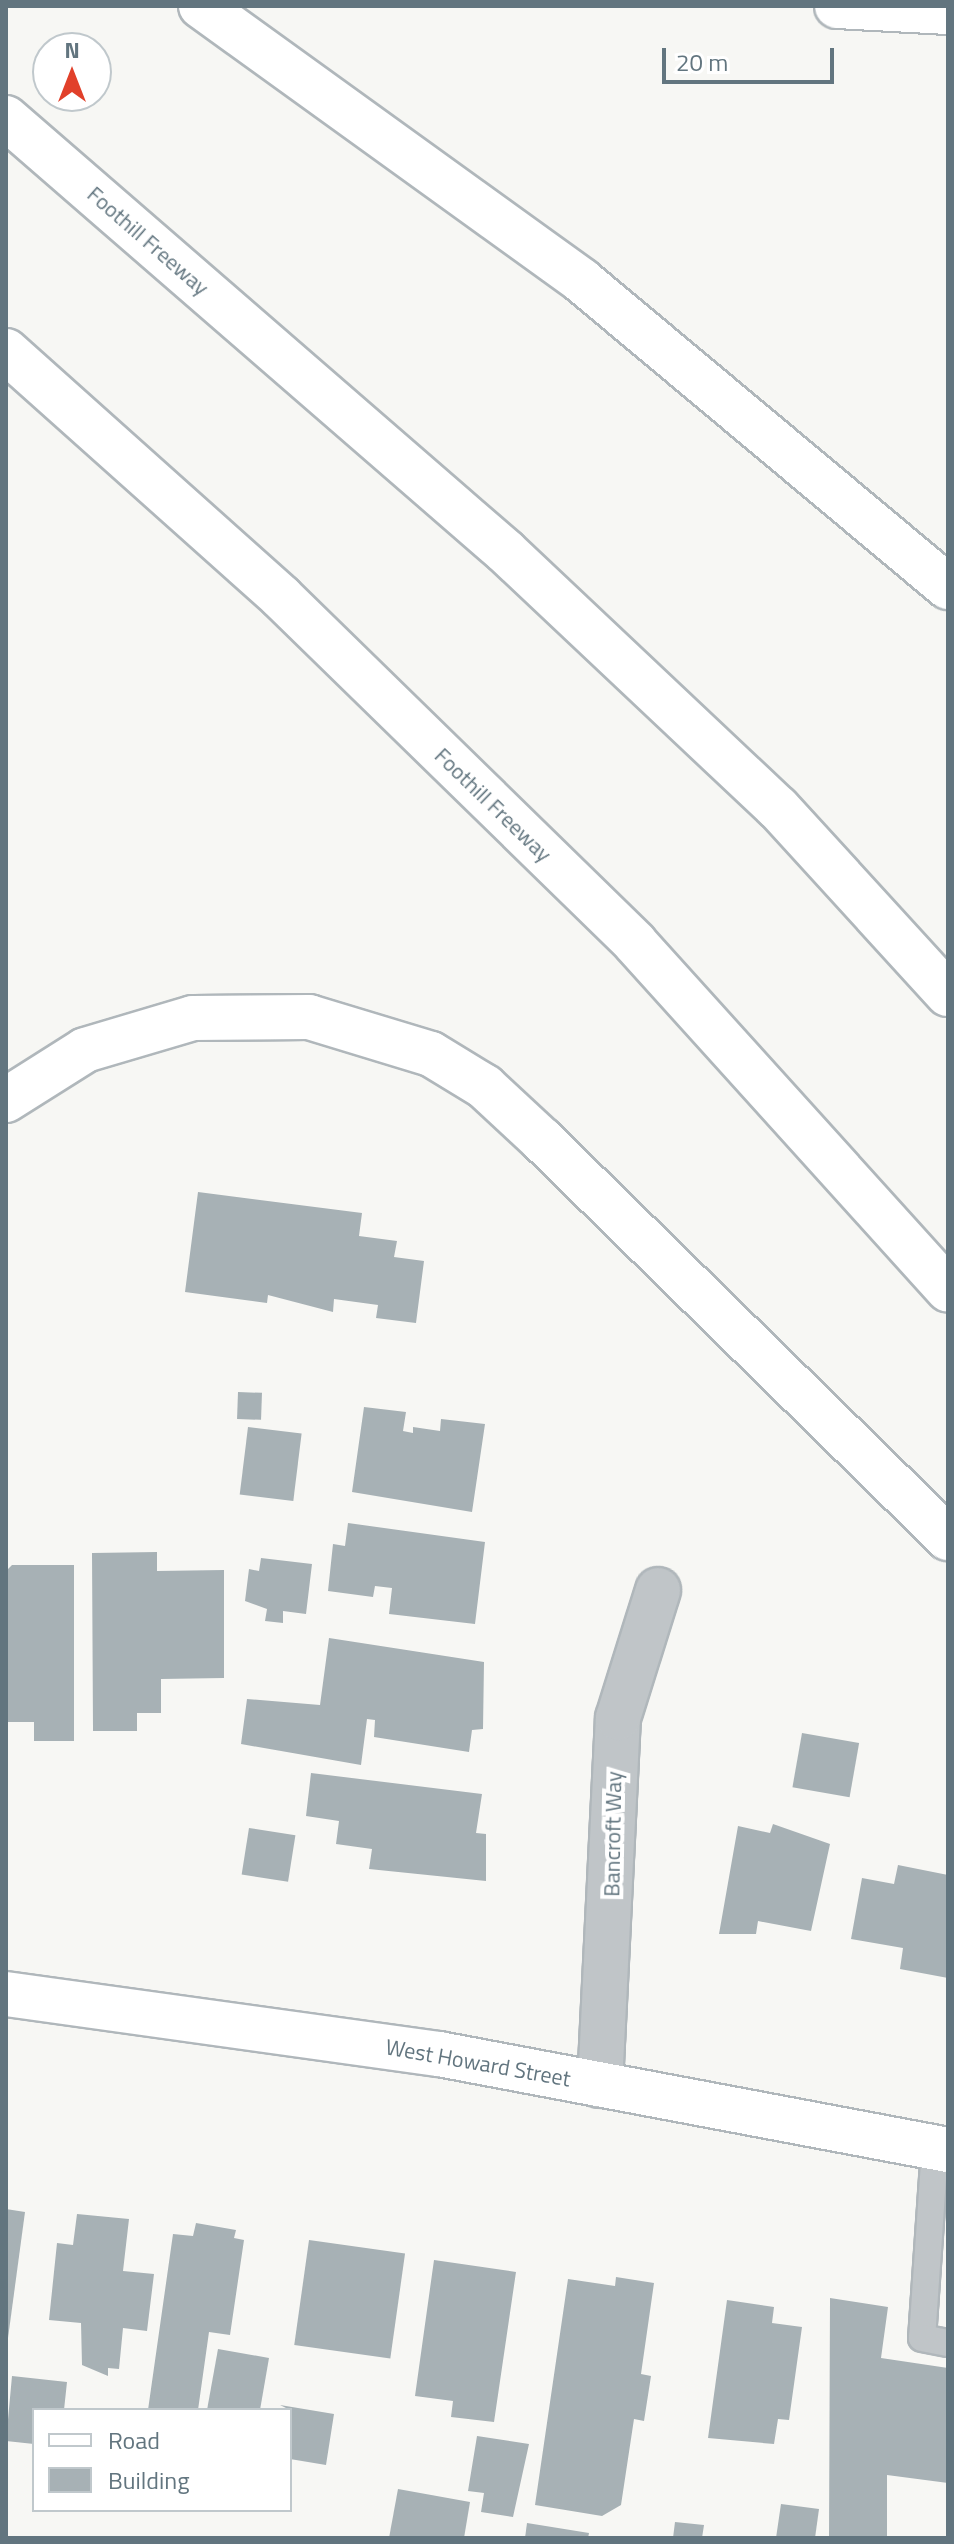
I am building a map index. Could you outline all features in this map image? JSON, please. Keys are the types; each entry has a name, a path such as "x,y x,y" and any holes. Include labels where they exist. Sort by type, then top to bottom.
{"main road":[{"path":"201,6 582,281 948,587"},
{"path":"837,6 948,12"},
{"name":"Foothill Freeway","path":"6,118 517,561 778,808 948,994"},
{"name":"Foothill Freeway","path":"6,351 281,597 635,943 948,1290"},
{"path":"6,1100 85,1050 193,1018 309,1017 431,1054 485,1087 553,1150 948,1538"},
{"name":"West Howard Street","path":"6,1994 439,2054 942,2149"}],"street":[{"name":"Bancroft Way","path":"600,2085 618,1718 658,1590"}],"lane":[{"path":"942,2149 922,2338 948,2343"}],"building":[{"path":"198,1192 362,1213 359,1236 397,1241 394,1257 424,1261 416,1323 376,1318 378,1305 334,1299 333,1312 268,1295 267,1303 185,1292"},
{"path":"238,1392 262,1393 261,1420 237,1419"},
{"path":"364,1407 406,1412 403,1431 413,1433 413,1427 440,1431 441,1419 485,1424 472,1512 352,1492"},
{"path":"248,1427 302,1434 293,1501 240,1494"},
{"path":"348,1523 485,1542 475,1624 389,1614 392,1588 375,1586 373,1597 328,1591 333,1544 345,1546"},
{"path":"157,1552 157,1571 224,1570 224,1678 161,1679 161,1713 137,1713 137,1731 93,1731 92,1553"},
{"path":"261,1558 312,1564 306,1614 283,1611 283,1623 265,1621 267,1609 245,1601 249,1569 259,1571"},
{"path":"12,1565 74,1565 74,1741 34,1741 34,1722 8,1722 6,1571"},
{"path":"329,1638 484,1662 483,1729 472,1730 469,1752 374,1737 375,1720 367,1719 361,1765 241,1744 247,1699 320,1705"},
{"path":"802,1733 859,1743 850,1797 792,1787"},
{"path":"311,1773 482,1794 476,1833 486,1834 486,1881 369,1869 372,1849 336,1844 339,1821 306,1816"},
{"path":"773,1824 830,1844 811,1931 758,1921 756,1934 719,1934 738,1826 770,1833"},
{"path":"249,1828 295,1835 288,1882 242,1874"},
{"path":"898,1865 948,1875 948,1978 900,1969 903,1948 851,1939 862,1878 894,1884"},
{"path":"6,2209 25,2212 8,2338 6,2338"},
{"path":"77,2214 129,2219 123,2271 154,2274 147,2331 123,2328 119,2369 108,2368 108,2376 82,2365 81,2323 49,2320 57,2243 73,2245"},
{"path":"196,2223 236,2230 234,2238 244,2240 230,2335 209,2332 198,2408 148,2408 173,2234 193,2236"},
{"path":"309,2240 405,2253 390,2358 294,2345"},
{"path":"434,2260 516,2272 494,2422 451,2417 453,2401 415,2396"},
{"path":"616,2277 654,2283 641,2374 651,2376 644,2421 634,2419 621,2505 602,2516 535,2505 568,2279 615,2286"},
{"path":"830,2298 888,2307 881,2358 948,2368 948,2483 887,2475 887,2538 829,2538"},
{"path":"727,2300 774,2307 772,2323 802,2327 789,2420 778,2419 774,2444 708,2438"},
{"path":"218,2349 269,2358 260,2408 207,2408"},
{"path":"12,2376 67,2382 64,2408 32,2408 32,2444 6,2441"},
{"path":"280,2405 334,2414 326,2465 292,2459 292,2408"},
{"path":"477,2436 529,2444 513,2517 481,2512 484,2493 468,2491"},
{"path":"398,2489 470,2502 464,2538 389,2538"},
{"path":"781,2504 819,2509 815,2538 776,2538"},
{"path":"675,2522 704,2525 702,2538 673,2538"},
{"path":"527,2523 589,2533 588,2538 525,2538"}]}
